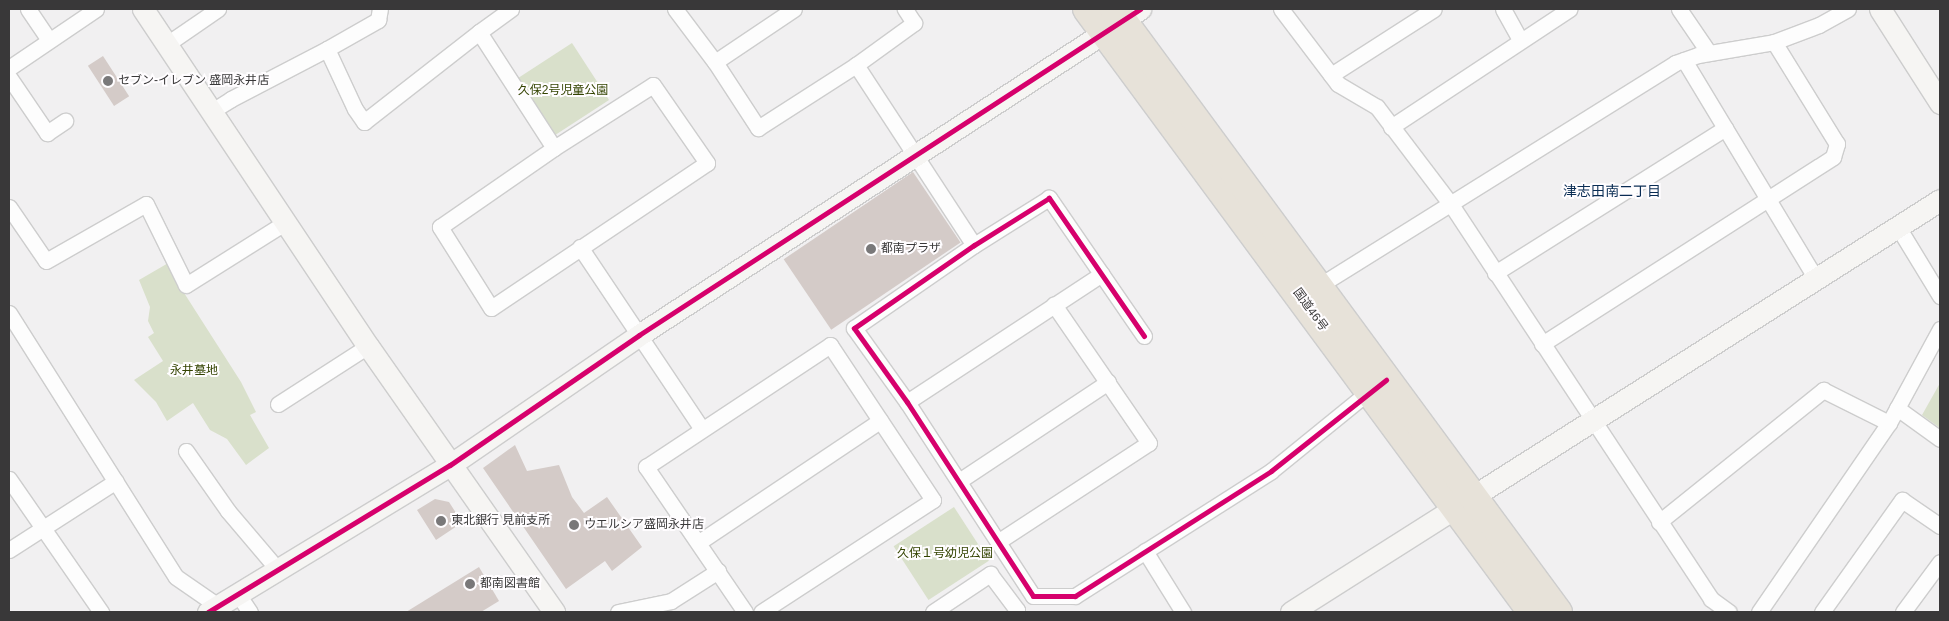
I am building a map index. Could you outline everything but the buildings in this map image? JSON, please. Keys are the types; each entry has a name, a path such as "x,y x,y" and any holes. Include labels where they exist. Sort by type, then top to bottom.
{"highway":[{"name":"国道46号","path":"1087,9 1120,18 1317,287 1378,385"},
{"name":"国道46号","path":"1120,18 1462,503 1532,612"},
{"name":"国道46号","path":"1462,503 1558,612"}],"street":[{"path":"28,9 49,40"},
{"path":"9,68 96,9"},
{"path":"143,9 368,346 554,612"},
{"path":"167,44 218,9"},
{"path":"212,111 231,99 327,50 378,20 380,9"},
{"path":"327,50 355,109 364,122 511,9"},
{"path":"675,9 715,62 758,128 856,65 914,23 905,9"},
{"path":"715,62 794,9"},
{"path":"1331,75 1434,9"},
{"path":"1503,9 1520,40"},
{"path":"1391,127 1569,9"},
{"path":"1680,9 1709,53"},
{"path":"1317,287 1675,63 1709,53 1774,42 1819,25 1848,9"},
{"path":"1880,9 1940,102"},
{"path":"1288,11 1338,84 1377,107 1450,203 1710,599 1729,612"},
{"path":"9,313 176,577 213,609 450,465 639,336 915,156 1120,18"},
{"path":"479,32 554,148"},
{"path":"1542,344 1833,157 1838,144 1774,42"},
{"path":"1684,60 1816,279"},
{"path":"856,65 974,245"},
{"path":"9,77 47,134 65,121"},
{"path":"653,85 707,163 491,308 440,227 554,148 653,85"},
{"path":"1495,273 1725,128"},
{"path":"1144,336 1049,198 974,245 854,328 907,402 1033,596 1075,596 1271,471 1378,385"},
{"path":"1291,612 1940,200"},
{"path":"9,207 46,261 146,204 186,285 286,222"},
{"path":"1898,227 1940,296"},
{"path":"580,247 701,428"},
{"path":"907,402 1102,274"},
{"path":"999,541 1149,443 1054,305"},
{"path":"1759,612 1889,423 1940,329"},
{"path":"745,612 646,467 701,428 830,345 933,500 761,612"},
{"path":"278,404 368,346"},
{"path":"959,481 1108,382"},
{"path":"1659,522 1823,390 1889,423"},
{"path":"1897,408 1940,439"},
{"path":"699,542 880,421"},
{"path":"186,451 228,511 278,570"},
{"path":"9,479 101,612"},
{"path":"9,550 116,481"},
{"path":"1822,612 1902,500 1940,526"},
{"path":"1145,552 1183,612"},
{"path":"1903,612 1940,562"},
{"path":"618,612 671,601 718,571"},
{"path":"933,612 990,574 1017,610 1016,612"},
{"path":"238,593 250,612"}],"green space":[{"name":"久保2号児童公園","path":"572,43 609,100 554,136 517,79"},
{"name":"永井墓地","path":"170,262 179,285 241,382 256,412 250,415 269,448 246,465 227,439 210,430 193,403 167,421 156,402 134,380 163,361 148,337 154,333 148,321 150,307 139,280"},
{"path":"1940,383 1940,428 1922,415"},
{"name":"久保１号幼児公園","path":"954,507 989,561 928,600 894,546"}],"cycle path":[{"path":"208,612 450,465 639,335 1140,9"},
{"path":"1144,336 1049,198 974,245 854,328 907,402 1033,596 1075,596 1271,471 1386,380"}],"place":[{"name":"セブン-イレブン 盛岡永井店","path":"108,81"},
{"name":"都南プラザ","path":"871,249"},
{"name":"東北銀行 見前支所","path":"441,521"},
{"name":"ウエルシア盛岡永井店","path":"574,525"},
{"name":"都南図書館","path":"470,584"}],"district":[{"name":"津志田南二丁目","path":"1612,191"}]}
